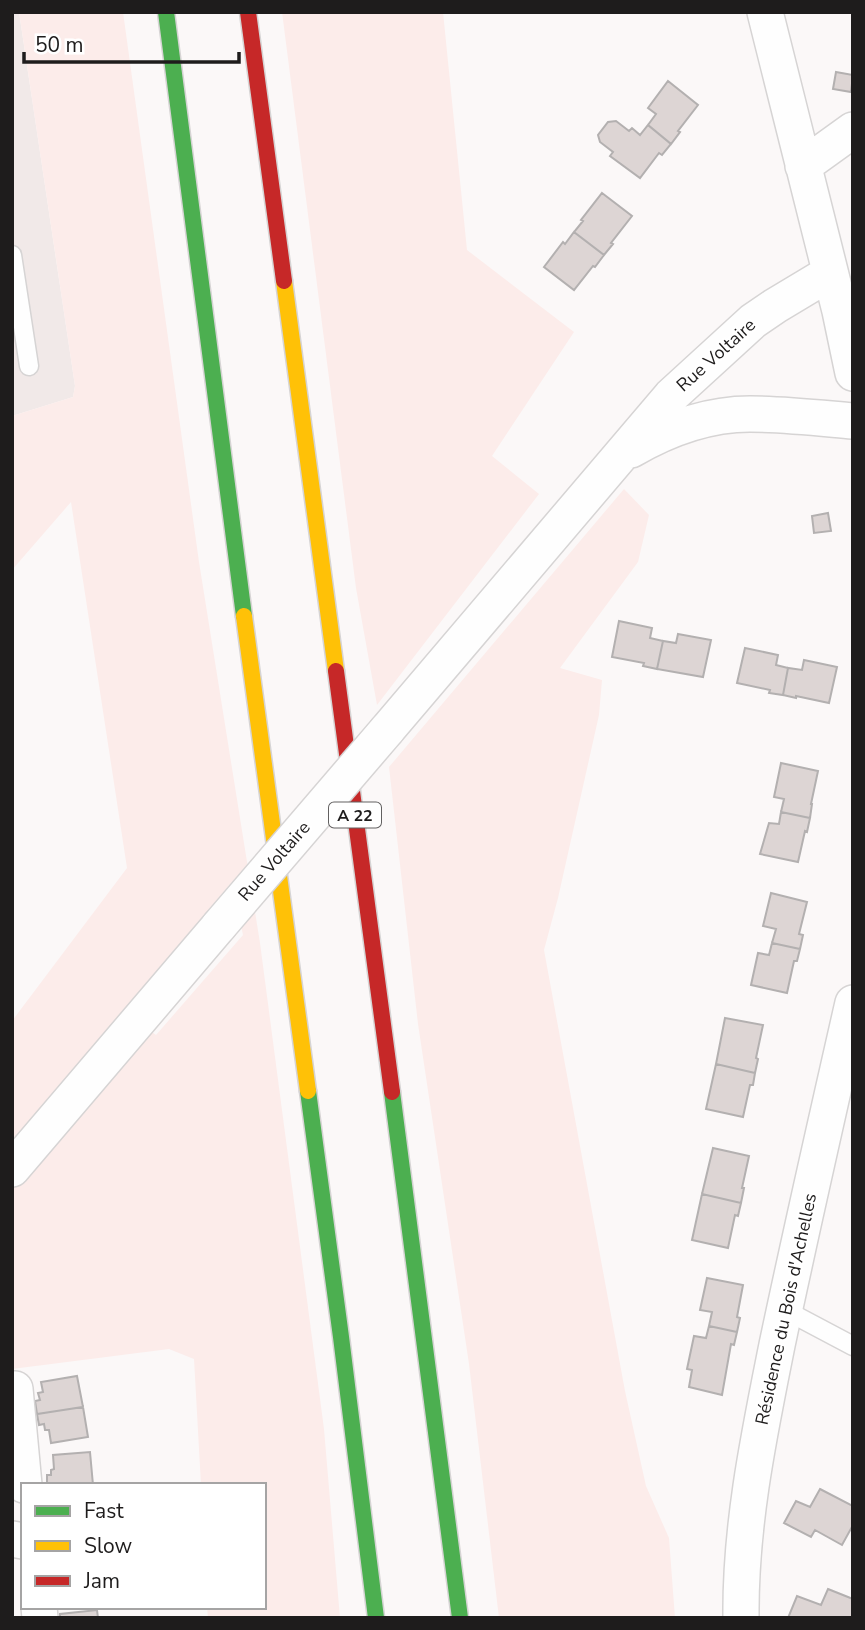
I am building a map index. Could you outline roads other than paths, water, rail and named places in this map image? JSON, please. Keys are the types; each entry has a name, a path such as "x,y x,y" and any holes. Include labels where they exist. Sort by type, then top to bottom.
{"highway":[{"path":"166,12 376,1618"},
{"name":"A 22","path":"248,12 418,1281 460,1618"}],"street":[{"path":"765,12 853,373"},
{"path":"803,166 853,130"},
{"name":"Rue Voltaire","path":"12,1169 671,396 753,321 830,273"},
{"name":"Rue Voltaire","path":"619,456 664,433 727,415 853,421"},
{"name":"Résidence du Bois d'Achelles","path":"741,1618 744,1548 760,1427 853,1003"},
{"path":"15,1389 24,1483"}],"lane":[{"path":"12,255 29,366"},
{"path":"785,1310 853,1346"}]}
